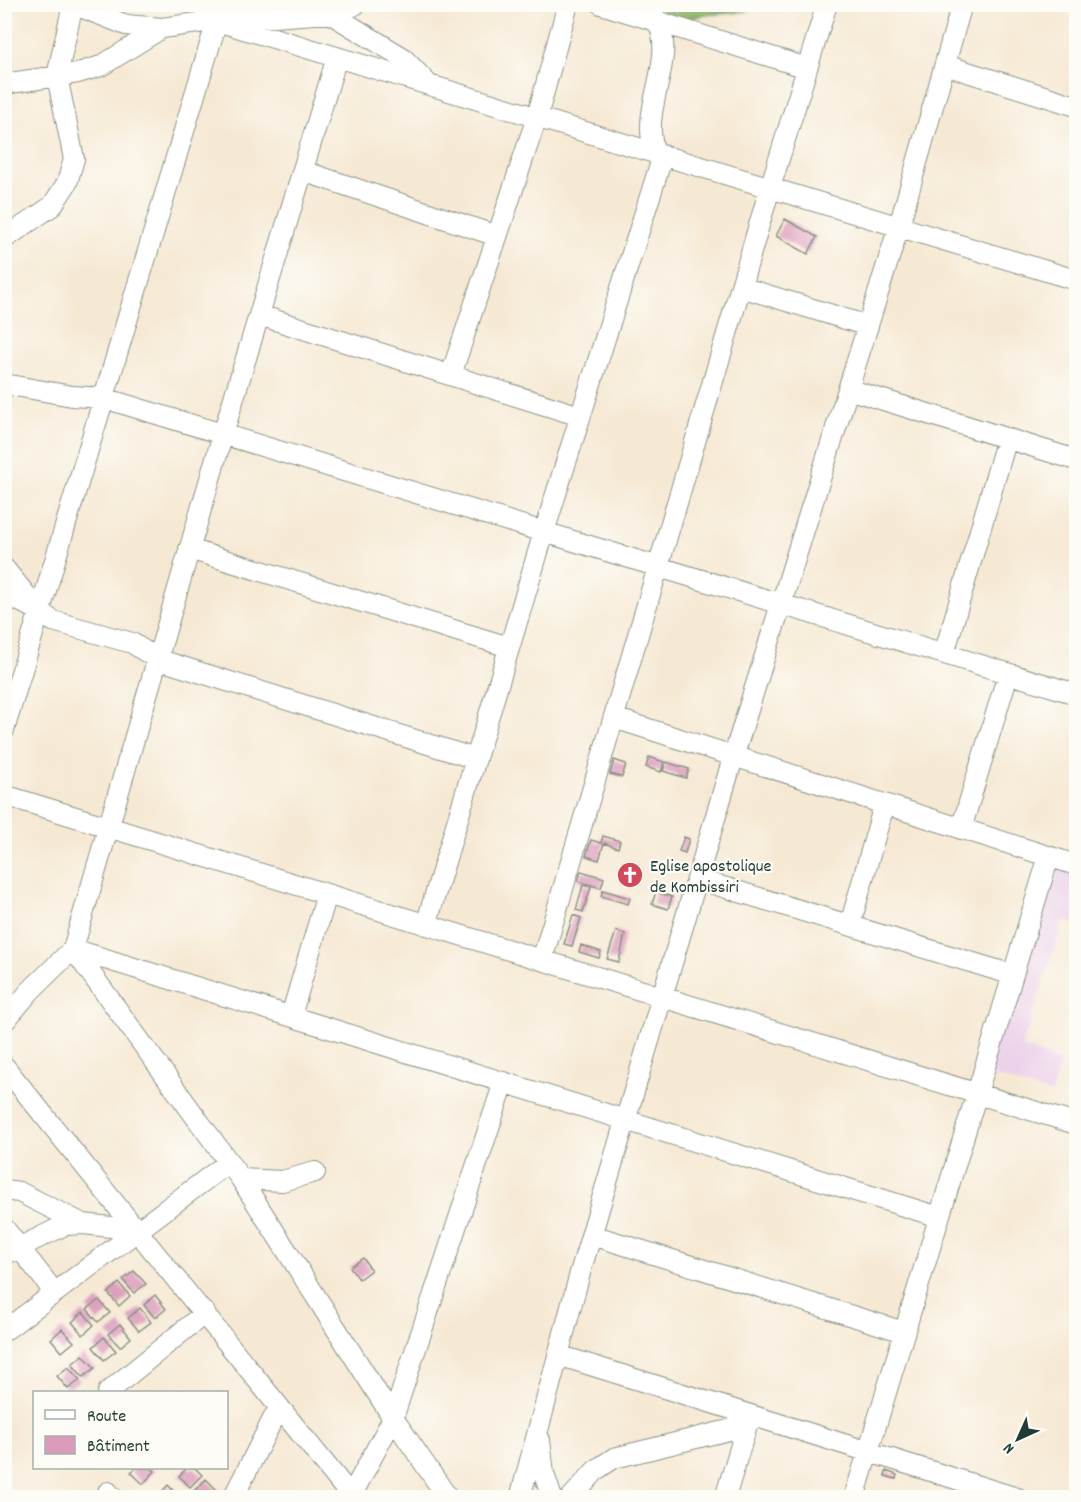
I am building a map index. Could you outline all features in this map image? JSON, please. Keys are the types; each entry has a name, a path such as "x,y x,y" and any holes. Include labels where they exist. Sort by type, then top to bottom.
{"street":[{"path":"4,239 52,206 67,183 74,159 57,76 73,5 126,25 162,28 324,9 342,12 356,4"},
{"path":"451,375 537,117 568,4"},
{"path":"601,4 807,68"},
{"path":"426,925 658,154 650,125 663,64 659,22 645,4"},
{"path":"812,4 818,35"},
{"path":"542,960 770,188 827,4"},
{"path":"520,1497 592,1235 662,997 733,758 899,226 962,4"},
{"path":"324,9 402,57 428,85"},
{"path":"217,21 1077,280"},
{"path":"4,730 217,21"},
{"path":"4,84 57,76 101,66 162,28"},
{"path":"4,1022 30,991 73,949 223,434 338,57"},
{"path":"945,65 1077,106"},
{"path":"303,171 497,236"},
{"path":"741,287 868,326"},
{"path":"259,315 580,416"},
{"path":"4,384 72,396 104,398 1008,674 1075,688"},
{"path":"848,389 1007,438 1075,452"},
{"path":"944,654 1007,438"},
{"path":"189,549 509,647"},
{"path":"4,568 40,612"},
{"path":"4,594 53,621 82,631 132,643 157,660 476,759"},
{"path":"961,829 1008,674"},
{"path":"614,718 733,758 1077,865"},
{"path":"4,795 1077,1124"},
{"path":"850,925 884,805"},
{"path":"854,1497 1049,856"},
{"path":"697,879 1012,975"},
{"path":"291,1016 327,894"},
{"path":"73,949 939,1217"},
{"path":"73,949 241,1179 393,1418 448,1497"},
{"path":"4,1066 139,1230 350,1497 393,1418 504,1082"},
{"path":"4,1331 229,1162"},
{"path":"241,1179 282,1181 315,1172"},
{"path":"4,1190 19,1192 83,1224"},
{"path":"12,1251 64,1226 83,1224 139,1230"},
{"path":"4,1228 12,1251 56,1293"},
{"path":"592,1235 904,1332"},
{"path":"109,1391 205,1313"},
{"path":"558,1355 1017,1497"},
{"path":"233,1497 279,1407"},
{"path":"571,1497 596,1470 614,1458 733,1429 750,1415"},
{"path":"725,1497 750,1415"},
{"path":"539,1429 544,1474 552,1497"}],"shaded area":[{"path":"1049,856 1076,865 1076,924 1063,920 1022,1047 1060,1062 1051,1094 983,1073"}],"green space":[{"path":"658,5 760,5 741,12 691,18 682,23 669,20"}],"building":[{"path":"785,219 817,237 808,254 776,236"},
{"path":"649,757 664,762 661,772 646,767"},
{"path":"614,760 626,764 622,777 610,774"},
{"path":"666,762 689,769 686,778 663,771"},
{"path":"603,836 620,841 618,848 604,843 599,860 586,856 591,840 601,843"},
{"path":"684,837 689,839 685,853 679,851"},
{"path":"581,871 604,878 601,888 578,881"},
{"path":"583,885 591,887 583,912 576,910"},
{"path":"603,890 630,898 628,904 601,896"},
{"path":"656,892 672,897 668,909 652,904"},
{"path":"573,915 581,918 572,946 564,944"},
{"path":"616,931 625,934 619,962 607,959"},
{"path":"581,945 601,952 599,958 579,952"},
{"path":"363,1258 371,1270 359,1279 350,1267"},
{"path":"134,1271 146,1284 134,1293 123,1280"},
{"path":"119,1283 130,1296 119,1306 108,1293"},
{"path":"155,1295 166,1309 155,1318 144,1305"},
{"path":"99,1300 110,1313 98,1322 87,1309"},
{"path":"140,1308 151,1322 139,1331 128,1318"},
{"path":"83,1312 94,1325 83,1335 72,1322"},
{"path":"120,1324 131,1338 120,1347 108,1334"},
{"path":"62,1329 74,1342 62,1352 51,1339"},
{"path":"104,1337 116,1351 104,1360 93,1347"},
{"path":"83,1355 95,1368 83,1377 72,1364"},
{"path":"68,1367 80,1380 68,1389 57,1376"},
{"path":"135,1469 155,1471 143,1484 131,1472"},
{"path":"186,1469 196,1469 202,1475 190,1487 179,1476"},
{"path":"886,1471 897,1475 896,1479 885,1476"},
{"path":"206,1479 217,1490 210,1498 200,1498 194,1491"},
{"path":"168,1485 180,1498 156,1498"}],"place":[{"name":"Eglise apostolique de Kombissiri","path":"630,875"}]}
